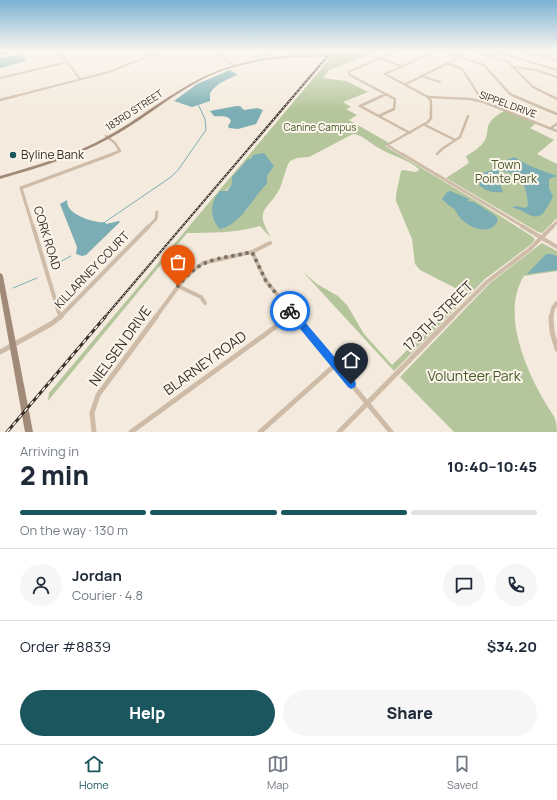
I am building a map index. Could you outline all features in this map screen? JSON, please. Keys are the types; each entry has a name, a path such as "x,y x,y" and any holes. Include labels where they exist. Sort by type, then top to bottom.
{"street":[{"path":"0,78 29,71"},
{"path":"74,71 80,79"},
{"path":"0,100 109,71"},
{"name":"183RD STREET","path":"0,177 71,154 107,137 192,83 217,71"},
{"path":"350,71 348,72 350,75 395,99 394,109 379,116"},
{"path":"391,71 385,74 428,97 431,103 431,116 425,124 387,145 557,247"},
{"path":"406,84 431,71"},
{"path":"463,71 480,96 480,100"},
{"path":"491,71 505,90 513,96 557,114"},
{"path":"518,71 533,87 557,99"},
{"path":"539,71 557,77"},
{"path":"421,76 440,82"},
{"path":"387,94 360,106 410,133"},
{"name":"SIPPEL DRIVE","path":"428,97 480,100 557,131"},
{"path":"436,154 439,150 455,140 465,130 468,116"},
{"path":"425,124 455,140"},
{"path":"551,128 557,124"},
{"path":"71,176 69,170 120,151 113,141 107,137"},
{"name":"CORK ROAD","path":"62,316 59,313 21,188 69,170"},
{"name":"KILLARNEY COURT","path":"0,352 51,324 62,316 156,219 157,212"},
{"name":"179TH STREET","path":"339,432 487,282 530,249 557,222"},
{"name":"NIELSEN DRIVE","path":"94,432 91,417 98,395 189,273 203,263 252,252 270,243"},
{"path":"252,252 266,281 391,432"},
{"path":"200,258 203,263"},
{"path":"0,276 29,432"},
{"path":"178,286 200,297 205,303"},
{"path":"557,303 551,312 550,321 557,349"},
{"name":"BLARNEY ROAD","path":"131,432 293,314"},
{"path":"260,432 335,365"}],"green space":[{"name":"Canine Campus","path":"319,71 328,71 323,78 346,81 368,92 343,102 351,107 346,109 357,115 349,120 389,143 385,146 478,202 533,237 535,240 485,279 394,371 303,272 317,284 338,296 347,305 364,334 392,365 465,293 420,270 415,264 412,239 396,201 396,195 401,171 415,172 419,169 409,162 382,150 362,137 353,134 309,157 297,158 290,161 280,188 264,210 263,220 271,238 260,226 215,233 187,233 48,401 49,393","holes":["252,158 267,184 257,193 246,211 213,219 213,206 217,198 232,184 232,181 243,165"]},
{"name":"Town Pointe Park","path":"506,110 536,123 530,128 554,140 537,154 557,164 557,218 542,233 446,178 469,163 466,156 483,143 486,138 489,124 495,117"},
{"name":"Volunteer Park","path":"542,243 557,251 557,271 524,276 517,290 515,323 518,340 530,373 555,419 557,432 454,432 400,377 490,283"}],"water":[{"path":"227,71 232,71 238,75 214,88 210,94 210,101 192,107 174,101 197,84"},
{"path":"240,106 244,110 257,108 263,110 256,124 238,129 229,128 228,126 231,121 228,117 214,116 210,111"},
{"path":"264,153 274,166 267,176 267,184 235,222 220,229 214,220 212,210 214,200 220,191 227,191 232,184 232,177 247,160 252,158 253,155"},
{"path":"514,157 530,166 557,176 549,179 549,188 553,197 541,215 529,215 512,207 516,206 525,208 528,206 524,184 513,173 498,171 501,175 498,179 503,192 491,192 479,185 485,172 499,169 499,163"},
{"path":"450,191 469,199 468,201 474,202 496,216 498,220 495,225 491,228 481,229 465,223 454,209 442,199 447,192"},
{"path":"67,200 70,209 81,217 92,221 105,222 106,224 120,222 86,255 82,256 76,254 77,247 60,204"},
{"path":"546,254 557,256 557,270 527,274"}],"waterway":[{"path":"105,222 171,177 178,170 206,130 205,119 198,104"},
{"path":"56,264 71,256"},
{"path":"13,288 37,278"}],"railway":[{"path":"104,318 315,71"},
{"path":"7,432 105,317"}],"way so far":[{"path":"178,286 189,273 203,263 215,259 252,252 266,281 290,311"}],"place":[{"name":"Byline Bank","path":"13,155"}],"route":[{"path":"290,311 351,384"}]}
